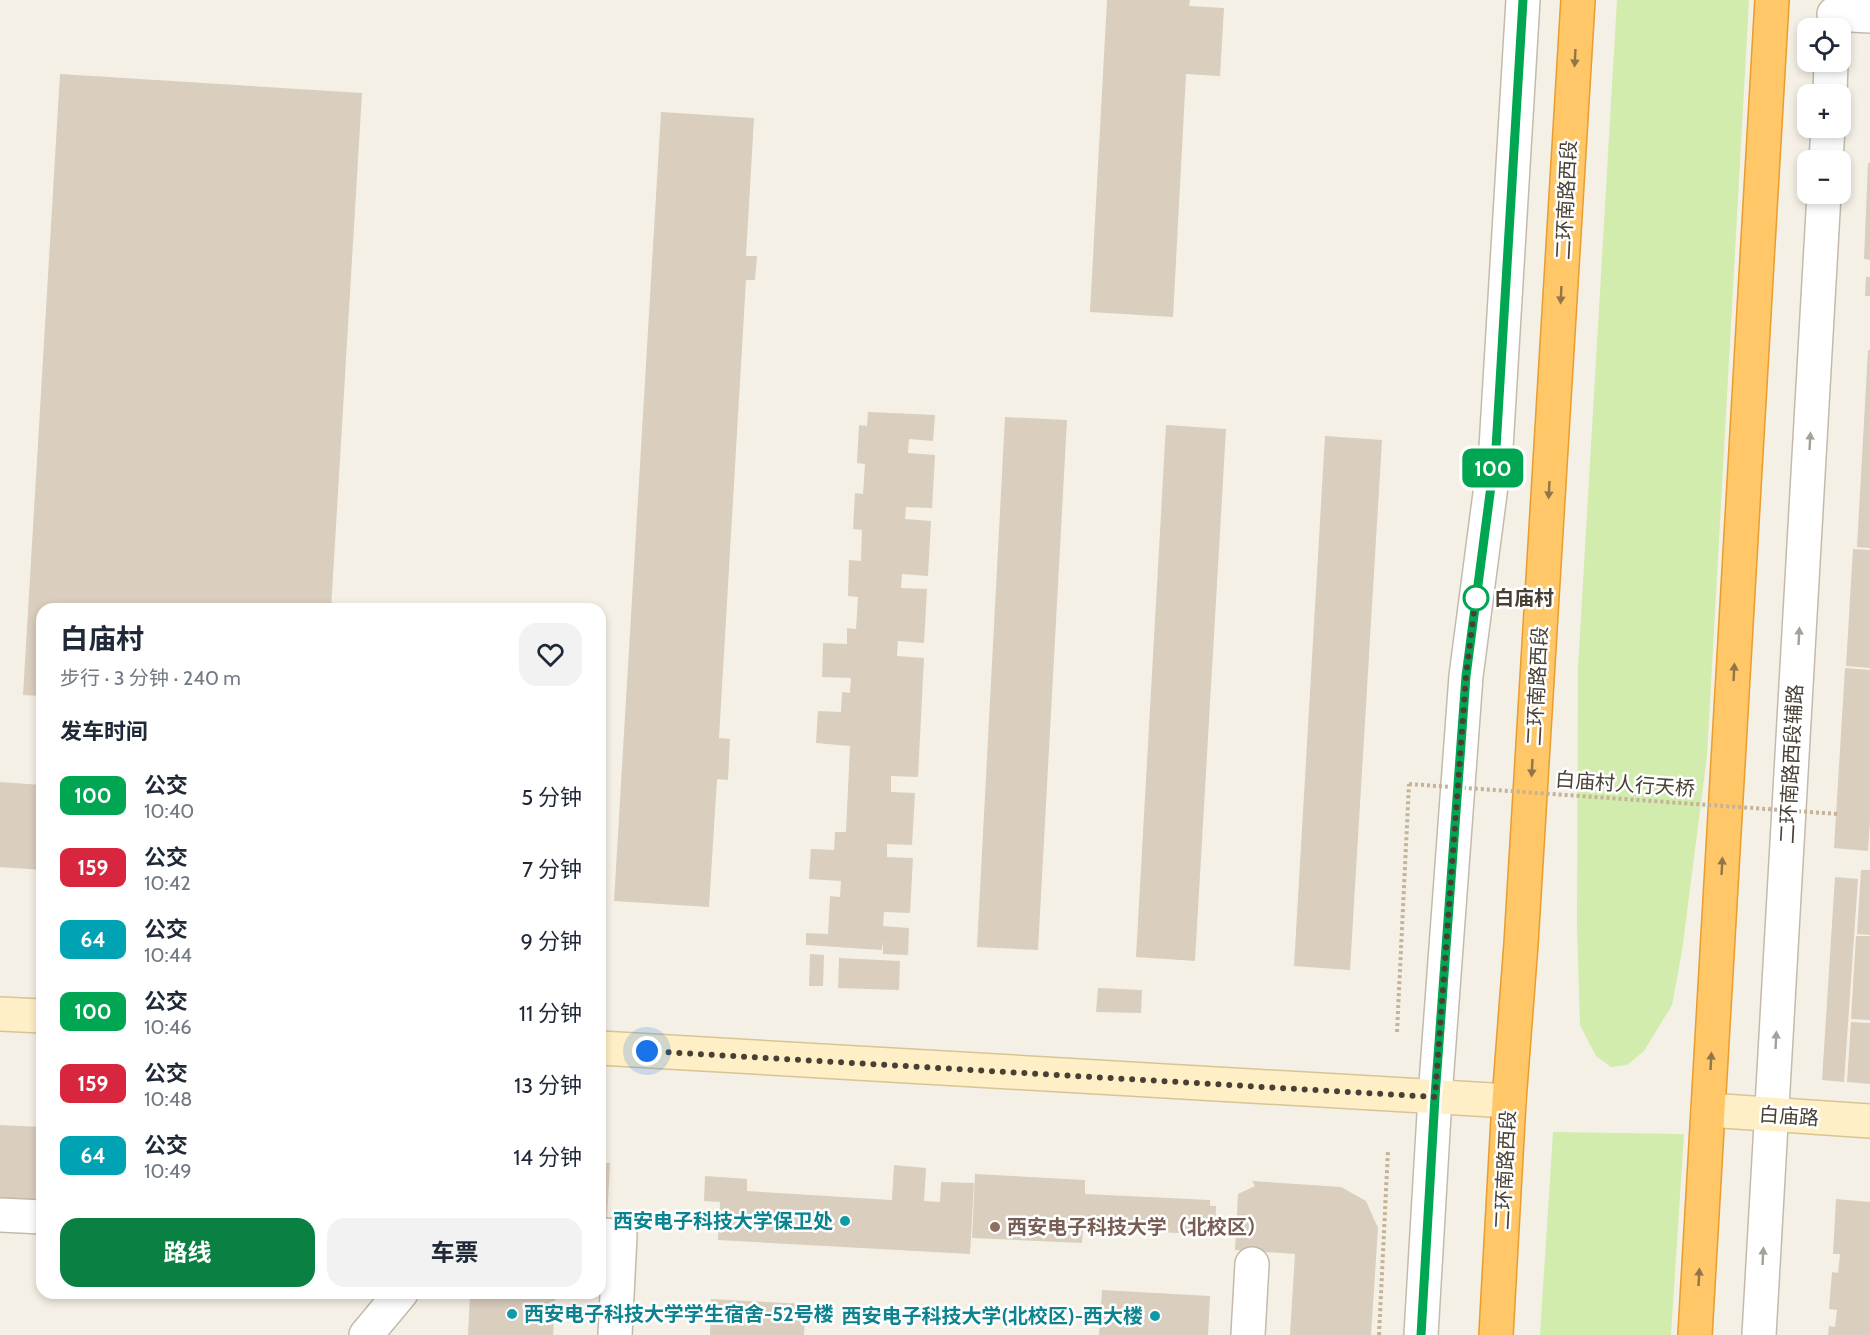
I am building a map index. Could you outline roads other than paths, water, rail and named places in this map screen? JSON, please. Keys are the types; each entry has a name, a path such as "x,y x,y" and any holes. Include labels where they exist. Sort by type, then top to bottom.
{"highway":[{"name":"二环南路西段","path":"1496,1335 1578,0"},
{"path":"1695,1335 1772,0"}],"street":[{"path":"1421,1335 1435,1097 1466,676 1496,448 1523,0"},
{"path":"1834,14 1870,16"},
{"name":"二环南路西段辅路","path":"1759,1335 1823,204"},
{"path":"0,1014 36,1016"},
{"path":"606,1048 1509,1101"},
{"name":"白庙路","path":"1708,1110 1870,1121"},
{"path":"0,1215 36,1217"},
{"path":"606,1235 620,1236 615,1335"},
{"path":"1248,1335 1252,1264"},
{"path":"366,1335 396,1299"}],"place":[{"name":"白庙村","path":"1476,598"},
{"name":"西安电子科技大学保卫处","path":"845,1221"},
{"name":"西安电子科技大学（北校区）","path":"995,1227"},
{"name":"西安电子科技大学学生宿舍-52号楼","path":"512,1314"},
{"name":"西安电子科技大学(北校区)-西大楼","path":"1155,1316"}]}
